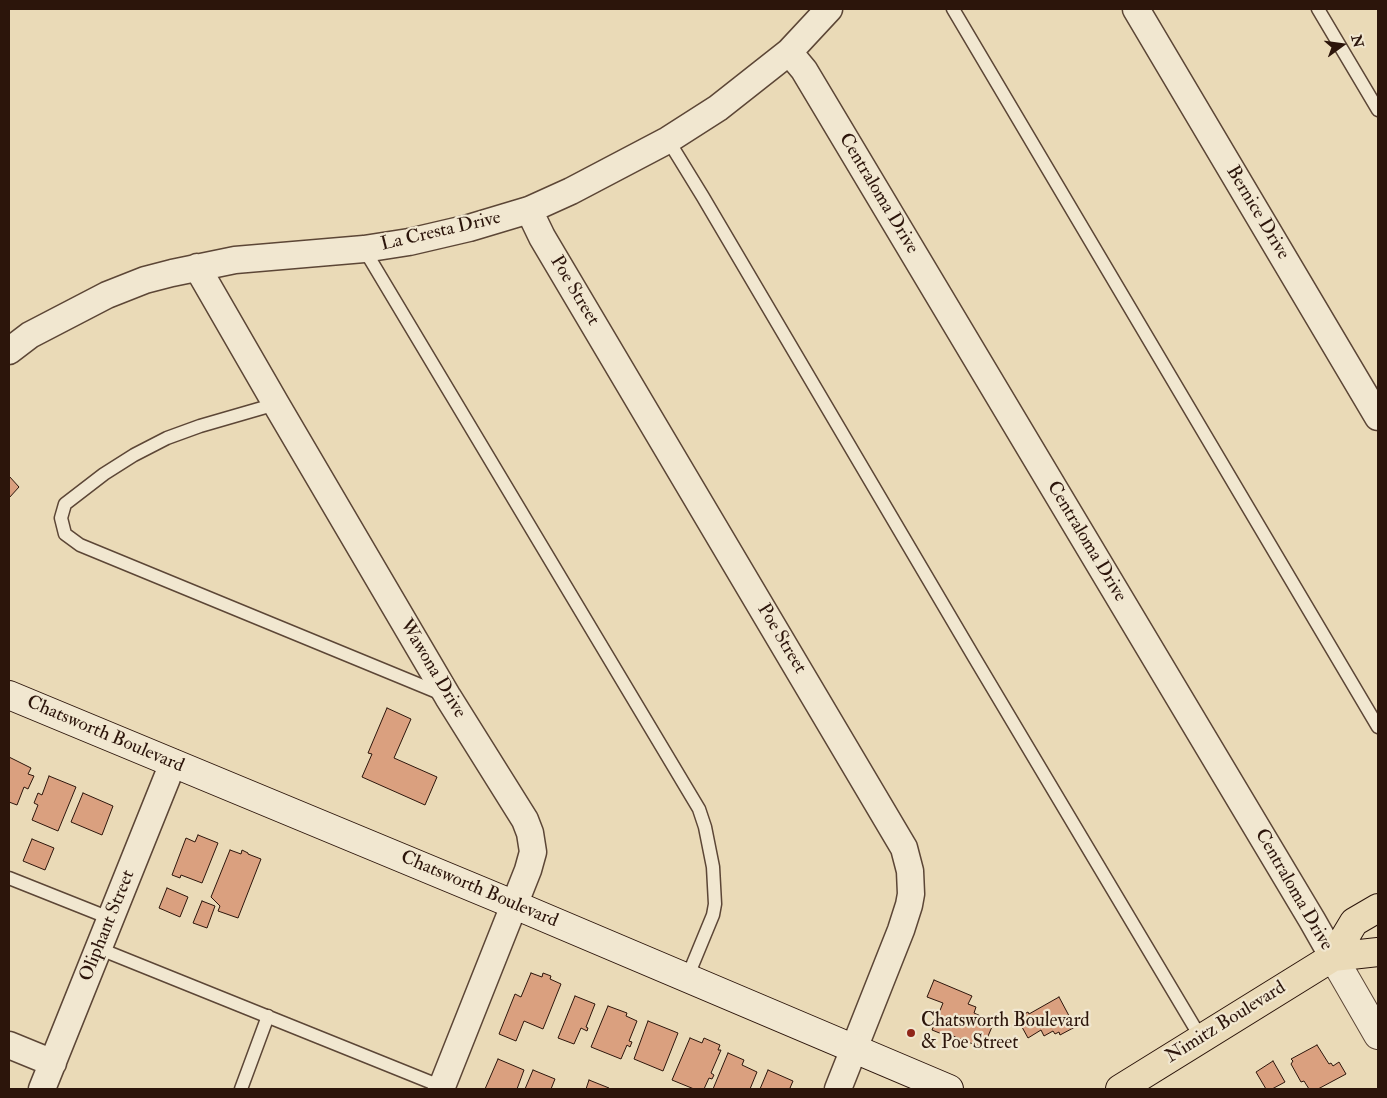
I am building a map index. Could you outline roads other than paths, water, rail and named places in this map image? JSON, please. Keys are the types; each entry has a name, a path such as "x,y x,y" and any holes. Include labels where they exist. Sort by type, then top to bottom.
{"main road":[{"name":"Chatsworth Boulevard","path":"9,695 515,905 949,1089"},
{"name":"Nimitz Boulevard","path":"1333,957 1354,922 1378,908"},
{"name":"Nimitz Boulevard","path":"1120,1089 1333,957 1378,952"},
{"name":"Centraloma Drive","path":"1333,957 1378,1035"}],"street":[{"name":"La Cresta Drive","path":"9,351 30,336 107,295 145,280 197,267 245,259 364,249 409,242 469,228 528,210 571,191 668,140 718,108 789,52 829,9"},
{"name":"Bernice Drive","path":"1136,9 1378,417"},
{"name":"Centraloma Drive","path":"789,52 809,78 1333,957"},
{"name":"Poe Street","path":"528,210 542,237 904,848 910,871 912,894 910,905 838,1089"},
{"name":"Wawona Drive","path":"197,267 448,697 525,820 530,832 533,846 532,858 443,1089"},
{"name":"Oliphant Street","path":"42,1089 100,949 173,763"},
{"path":"9,1045 53,1063"}],"lane":[{"path":"952,9 1378,727"},
{"path":"1318,9 1378,110"},
{"path":"668,140 704,197 974,657 1201,1038"},
{"path":"364,249 699,809 705,827 713,866 716,904 687,978"},
{"path":"276,404 192,429 167,438 134,455 104,474 65,504 61,518 65,534 80,545 448,697"},
{"path":"9,878 112,919"},
{"path":"100,949 443,1089"},
{"path":"240,1089 268,1016"}],"place":[{"name":"Chatsworth Boulevard & Poe Street","path":"911,1033"}]}
